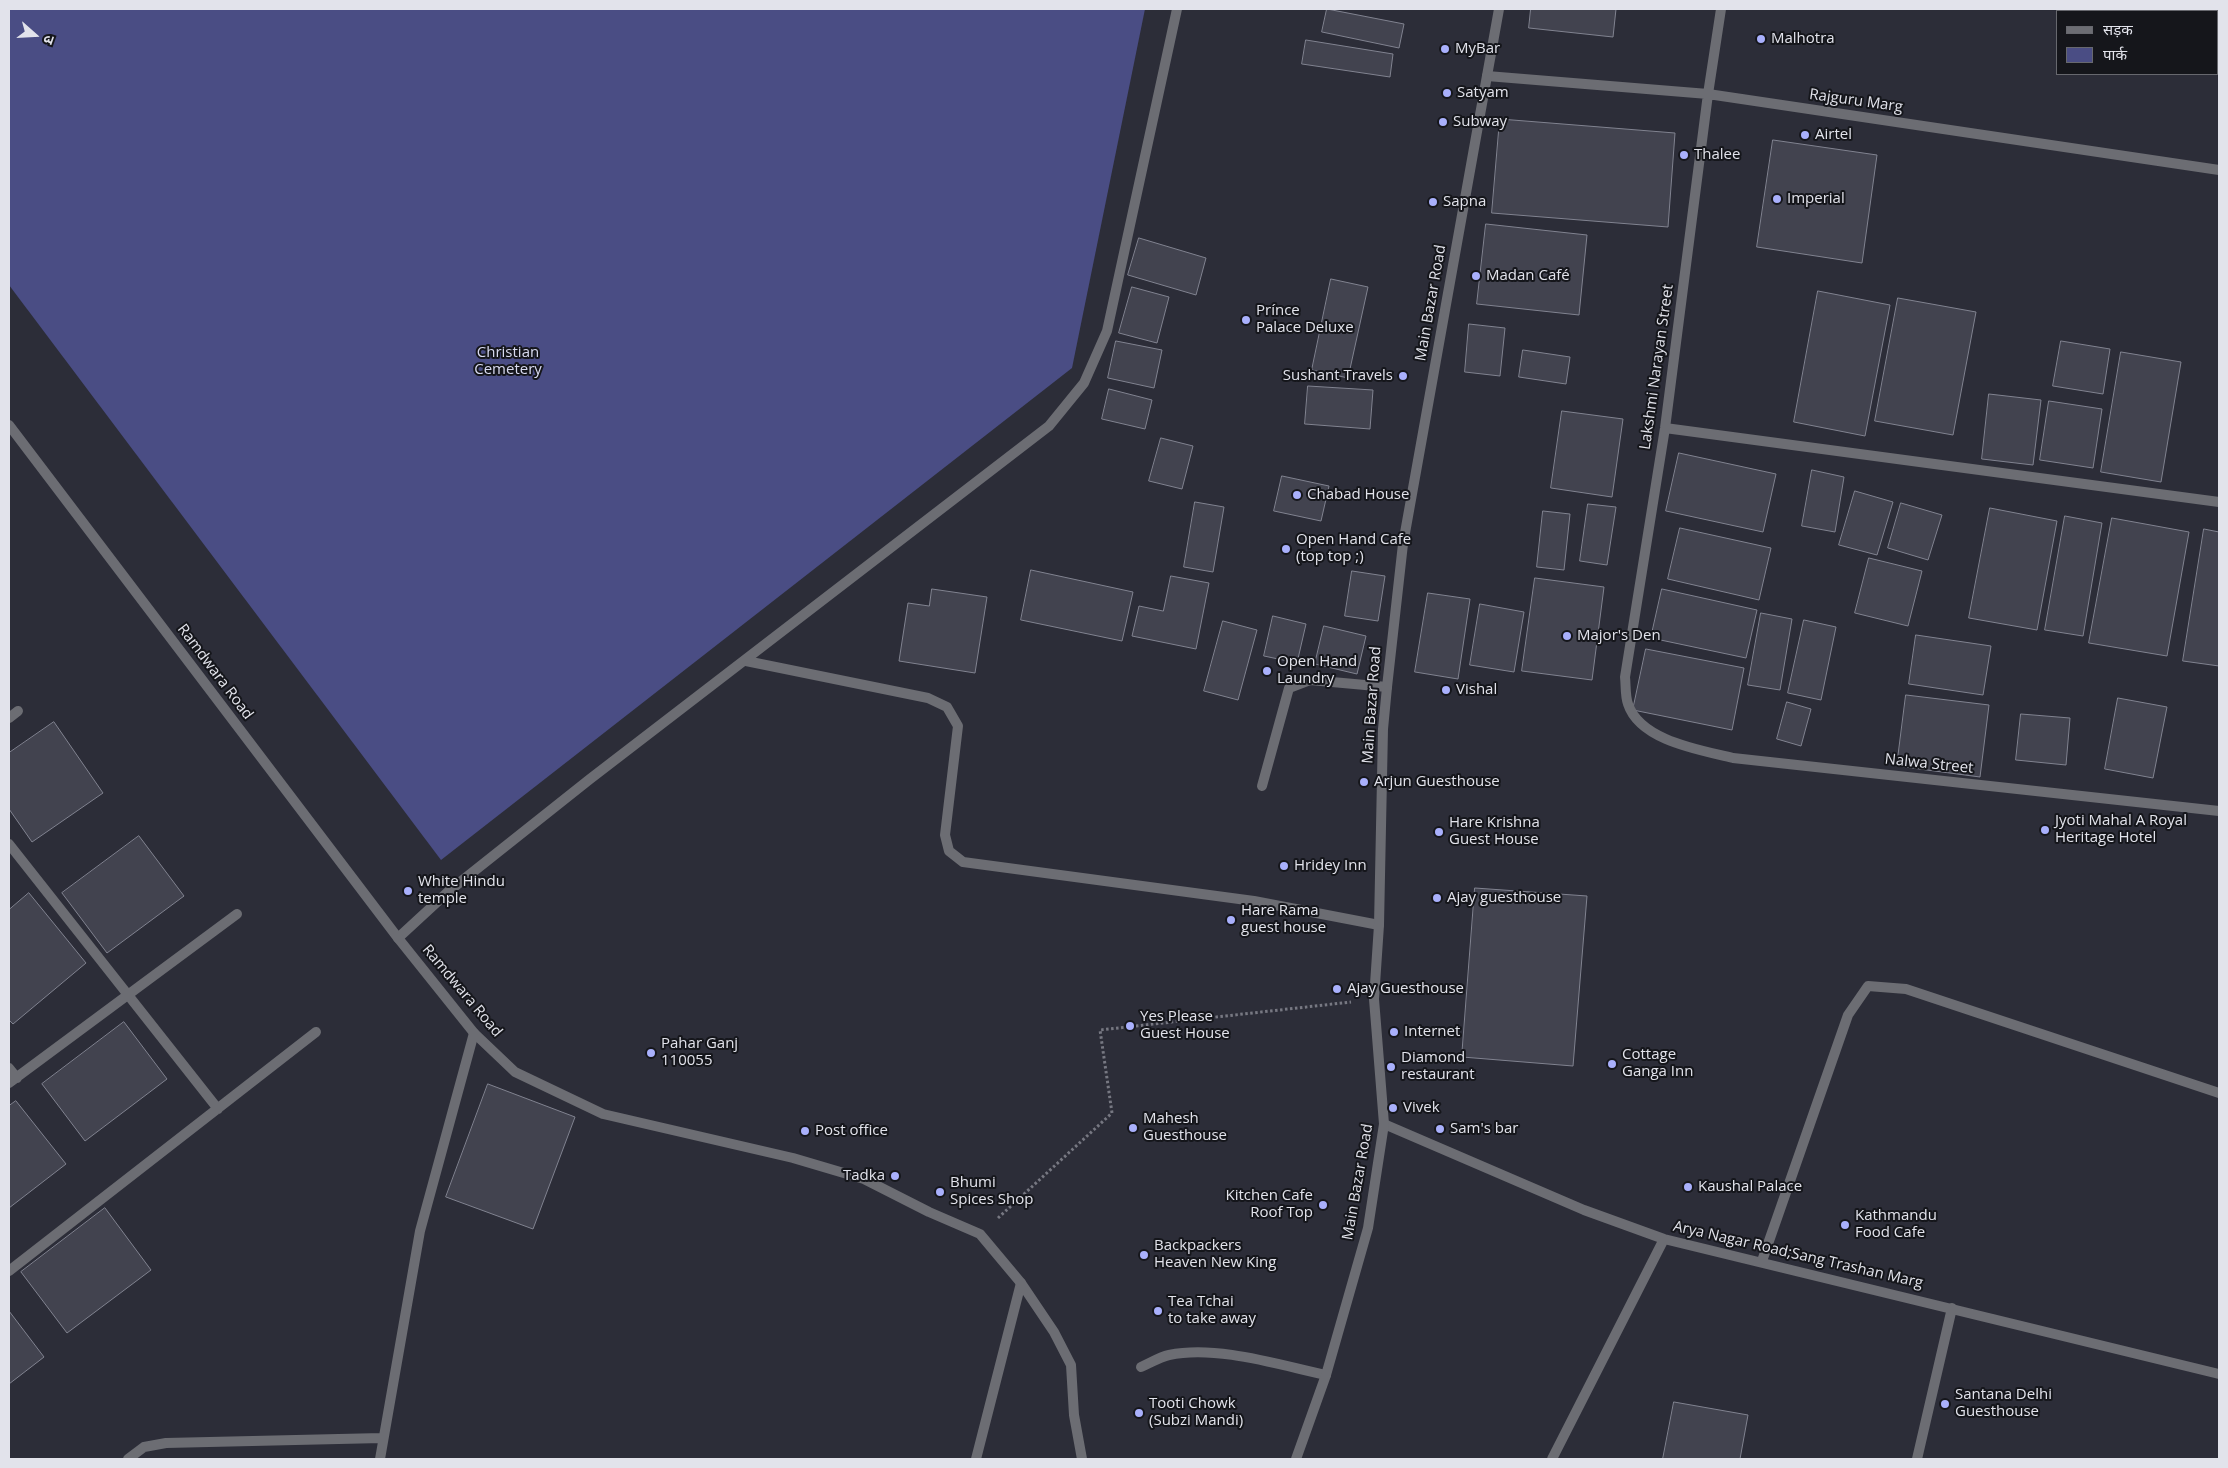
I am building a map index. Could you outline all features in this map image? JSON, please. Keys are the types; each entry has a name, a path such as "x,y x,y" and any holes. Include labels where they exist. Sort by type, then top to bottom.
{"street":[{"path":"398,938 449,891 590,779 746,661 1049,426 1084,383 1107,331 1177,9"},
{"name":"Main Bazar Road","path":"1296,1459 1326,1376 1368,1228 1384,1124 1374,1000 1379,925 1383,729 1387,687 1403,544 1499,9"},
{"name":"Lakshmi Narayan Street","path":"1642,724 1628,704 1625,677 1665,428 1708,94 1722,9"},
{"name":"Rajguru Marg","path":"1487,76 1708,94 2219,170"},
{"name":"Ramdwara Road","path":"9,425 398,938 474,1033 514,1072 603,1114 793,1158 864,1179 929,1212 980,1234 1021,1283 1054,1332 1072,1365 1074,1414 1082,1459"},
{"path":"1665,428 2219,502"},
{"path":"746,661 928,698 946,707 958,726 945,835 949,851 963,862 1254,901 1379,925"},
{"path":"1262,786 1289,688 1310,680 1387,687"},
{"path":"9,718 18,711"},
{"name":"Nalwa Street","path":"1642,724 1673,743 1733,758 2219,811"},
{"path":"9,844 218,1109"},
{"path":"9,1068 13,1081 237,914"},
{"path":"1762,1261 1848,1015 1868,986 1906,989 2045,1034 2165,1077 2219,1093"},
{"path":"9,1271 316,1032"},
{"path":"380,1459 382,1438 420,1231 474,1033"},
{"name":"Arya Nagar Road;Sang Trashan Marg","path":"1384,1124 1584,1210 1664,1239 1762,1261 2219,1374"},
{"path":"1552,1459 1664,1239"},
{"path":"976,1459 1021,1283"},
{"path":"1916,1459 1952,1308"},
{"path":"1141,1367 1168,1355 1200,1352 1244,1358 1326,1376"},
{"path":"128,1459 144,1447 166,1443 382,1438"}],"path":[{"path":"980,1234 1112,1113 1100,1030 1374,1000"}],"green space":[{"name":"Christian Cemetery","path":"9,9 1145,9 1072,368 441,860 9,285"}],"building":[{"path":"1327,9 1404,24 1399,48 1322,32"},
{"path":"1531,9 1616,9 1613,37 1529,28"},
{"path":"1306,40 1393,54 1390,77 1302,64"},
{"path":"1500,119 1675,133 1668,227 1492,213"},
{"path":"1773,140 1877,155 1862,263 1757,247"},
{"path":"1486,224 1587,235 1579,315 1477,304"},
{"path":"1139,238 1206,258 1196,295 1128,275"},
{"path":"1331,279 1368,287 1348,378 1312,370"},
{"path":"1132,287 1169,297 1157,343 1119,333"},
{"path":"1818,291 1890,305 1865,436 1794,422"},
{"path":"1898,298 1976,312 1953,435 1875,421"},
{"path":"1469,324 1505,328 1500,376 1465,372"},
{"path":"1116,341 1162,350 1154,388 1108,378"},
{"path":"2061,341 2110,349 2103,394 2053,386"},
{"path":"1523,350 1570,357 1566,384 1519,377"},
{"path":"2121,352 2181,362 2161,482 2101,472"},
{"path":"1308,386 1373,390 1370,429 1305,424"},
{"path":"1109,389 1152,400 1145,429 1102,419"},
{"path":"1989,394 2041,400 2033,465 1982,459"},
{"path":"2049,401 2102,409 2093,468 2040,460"},
{"path":"1562,411 1623,419 1612,497 1551,488"},
{"path":"1161,438 1193,446 1182,489 1149,481"},
{"path":"1679,453 1776,474 1763,532 1666,511"},
{"path":"1812,470 1844,477 1835,532 1802,526"},
{"path":"1282,476 1329,486 1321,521 1274,511"},
{"path":"1855,491 1893,502 1877,555 1839,545"},
{"path":"1195,502 1224,507 1213,572 1184,567"},
{"path":"1901,503 1942,515 1928,560 1888,548"},
{"path":"1588,504 1616,507 1607,565 1580,561"},
{"path":"1990,508 2057,521 2037,630 1969,618"},
{"path":"1543,511 1570,514 1564,570 1537,567"},
{"path":"2065,516 2102,523 2083,636 2045,630"},
{"path":"2112,518 2189,532 2167,656 2089,643"},
{"path":"1680,528 1771,548 1759,600 1668,579"},
{"path":"2204,529 2219,532 2219,666 2183,661"},
{"path":"1869,558 1922,571 1908,626 1855,613"},
{"path":"1031,570 1133,592 1122,641 1021,620"},
{"path":"1352,571 1385,576 1378,621 1345,616"},
{"path":"1171,576 1209,583 1196,649 1132,636 1139,606 1163,611"},
{"path":"1535,578 1604,587 1592,680 1522,671"},
{"path":"932,589 987,597 975,673 899,661 908,603 929,606"},
{"path":"1662,589 1757,610 1746,658 1651,638"},
{"path":"1428,593 1470,599 1458,679 1415,672"},
{"path":"1480,604 1524,612 1514,672 1470,665"},
{"path":"1761,613 1792,619 1780,690 1748,685"},
{"path":"1273,616 1306,624 1297,663 1264,656"},
{"path":"1804,620 1836,627 1821,700 1788,693"},
{"path":"1223,621 1257,630 1238,700 1204,691"},
{"path":"1324,626 1366,636 1357,674 1315,664"},
{"path":"1916,635 1991,646 1983,695 1909,684"},
{"path":"1646,649 1744,668 1732,730 1633,710"},
{"path":"1906,695 1989,705 1980,777 1897,766"},
{"path":"2118,698 2167,707 2153,778 2105,769"},
{"path":"1787,702 1811,709 1801,746 1777,739"},
{"path":"2021,714 2070,718 2066,765 2016,760"},
{"path":"54,722 103,793 32,842 9,809 9,753"},
{"path":"139,836 184,896 107,953 62,893"},
{"path":"1475,888 1587,896 1573,1066 1462,1057"},
{"path":"29,893 86,963 13,1024 9,1020 9,910"},
{"path":"124,1022 167,1079 85,1141 42,1084"},
{"path":"488,1084 575,1117 533,1229 446,1197"},
{"path":"16,1101 66,1164 9,1208 9,1106"},
{"path":"105,1208 151,1270 67,1333 21,1272"},
{"path":"9,1311 44,1357 9,1384"},
{"path":"1674,1402 1748,1415 1740,1459 1663,1459"}],"place":[{"name":"Malhotra","path":"1761,39"},
{"name":"MyBar","path":"1445,49"},
{"name":"Satyam","path":"1447,93"},
{"name":"Subway","path":"1443,122"},
{"name":"Airtel","path":"1805,135"},
{"name":"Thalee","path":"1684,155"},
{"name":"Imperial","path":"1777,199"},
{"name":"Sapna","path":"1433,202"},
{"name":"Madan Café","path":"1476,276"},
{"name":"Prínce Palace Deluxe","path":"1246,320"},
{"name":"Sushant Travels","path":"1403,376"},
{"name":"Chabad House","path":"1297,495"},
{"name":"Open Hand Cafe (top top ;)","path":"1286,549"},
{"name":"Major's Den","path":"1567,636"},
{"name":"Open Hand Laundry","path":"1267,671"},
{"name":"Vishal","path":"1446,690"},
{"name":"Arjun Guesthouse","path":"1364,782"},
{"name":"Jyoti Mahal A Royal Heritage Hotel","path":"2045,830"},
{"name":"Hare Krishna Guest House","path":"1439,832"},
{"name":"Hridey Inn","path":"1284,866"},
{"name":"White Hindu temple","path":"408,891"},
{"name":"Ajay guesthouse","path":"1437,898"},
{"name":"Hare Rama guest house","path":"1231,920"},
{"name":"Ajay Guesthouse","path":"1337,989"},
{"name":"Yes Please Guest House","path":"1130,1026"},
{"name":"Internet","path":"1394,1032"},
{"name":"Pahar Ganj 110055","path":"651,1053"},
{"name":"Cottage Ganga Inn","path":"1612,1064"},
{"name":"Diamond restaurant","path":"1391,1067"},
{"name":"Vivek","path":"1393,1108"},
{"name":"Mahesh Guesthouse","path":"1133,1128"},
{"name":"Sam's bar","path":"1440,1129"},
{"name":"Post office","path":"805,1131"},
{"name":"Tadka","path":"895,1176"},
{"name":"Kaushal Palace","path":"1688,1187"},
{"name":"Bhumi Spices Shop","path":"940,1192"},
{"name":"Kitchen Cafe Roof Top","path":"1323,1205"},
{"name":"Kathmandu Food Cafe","path":"1845,1225"},
{"name":"Backpackers Heaven New King","path":"1144,1255"},
{"name":"Tea Tchai to take away","path":"1158,1311"},
{"name":"Santana Delhi Guesthouse","path":"1945,1404"},
{"name":"Tooti Chowk (Subzi Mandi)","path":"1139,1413"}]}
